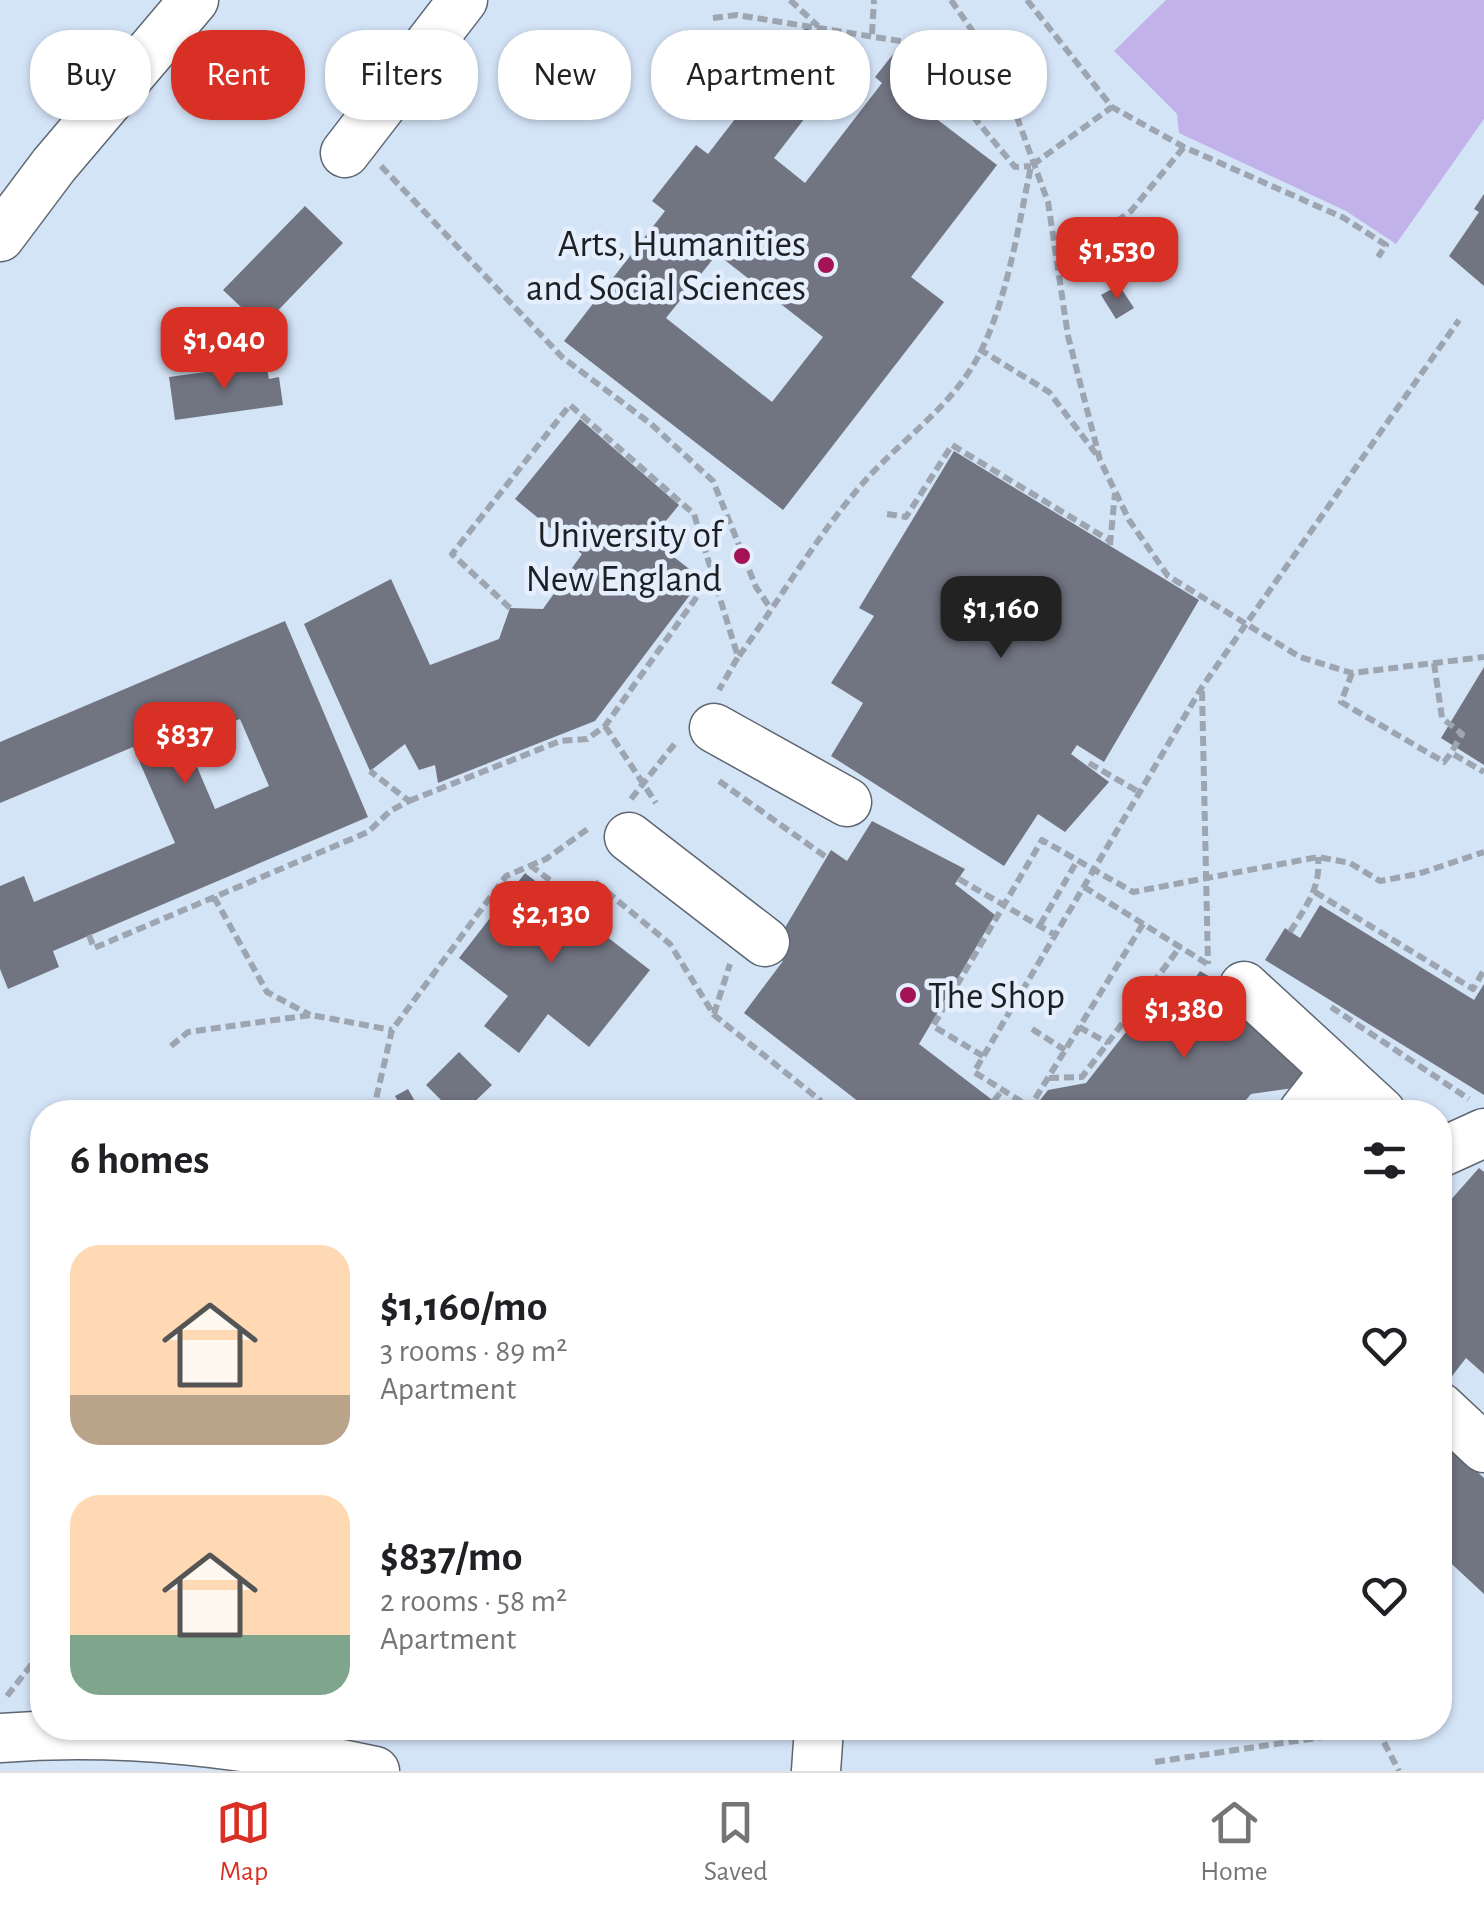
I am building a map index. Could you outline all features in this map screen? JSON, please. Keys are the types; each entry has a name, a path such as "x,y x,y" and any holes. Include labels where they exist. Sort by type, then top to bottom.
{"street":[{"path":"0,237 54,165 194,0"},
{"path":"350,147 463,0"},
{"path":"701,722 846,802"},
{"path":"628,817 750,945"},
{"path":"1226,975 1368,1100"},
{"path":"1312,1100 1335,1071"},
{"path":"1452,1142 1477,1119"},
{"path":"1452,1418 1484,1448"},
{"path":"0,1738 30,1734"},
{"path":"197,1740 375,1771"},
{"path":"816,1771 817,1740"}],"path":[{"path":"790,0 819,27"},
{"path":"872,34 874,0"},
{"path":"951,0 970,30"},
{"path":"1026,0 1112,107 1184,147 1344,218 1386,246 1378,257"},
{"path":"713,18 737,15 890,38"},
{"path":"976,120 1015,167 1031,166 1112,107"},
{"path":"1017,120 1031,166 1048,202 1056,265 1100,460"},
{"path":"350,147 562,357 652,424 713,481 756,586 771,609"},
{"path":"1056,265 1131,211 1184,147"},
{"path":"376,1100 392,1030 506,876 628,817 643,784 701,722 738,656 830,523 876,470 928,422 974,363 1004,284 1031,166"},
{"path":"1018,1100 974,1072 1202,686 1459,320"},
{"path":"979,349 1048,392 1100,460 1129,520 1168,576 1244,626 1300,657 1352,674 1484,657"},
{"path":"510,608 452,554 570,405 694,514 738,656"},
{"path":"887,514 906,517 952,445 1111,544 1115,492"},
{"path":"89,935 94,948 368,832 390,811 409,801 560,741 586,739 604,726 712,574"},
{"path":"1352,674 1341,702 1444,762 1462,734 1442,718 1434,663"},
{"path":"1202,686 1207,875 1226,975"},
{"path":"604,726 643,784"},
{"path":"1451,752 1484,772"},
{"path":"1090,761 1139,792"},
{"path":"370,771 409,801"},
{"path":"628,817 643,784"},
{"path":"736,794 826,857"},
{"path":"984,1056 933,1026 1042,840 1133,892 1318,857 1350,863 1380,882 1484,852"},
{"path":"1290,932 1315,892 1320,876 1318,857"},
{"path":"1040,925 1078,861"},
{"path":"528,864 584,906"},
{"path":"959,878 1055,935"},
{"path":"595,882 670,944 714,1015 821,1100"},
{"path":"1084,887 1226,975"},
{"path":"1315,892 1473,989 1484,970"},
{"path":"214,897 267,992 311,1015 392,1030"},
{"path":"1034,1100 1143,924"},
{"path":"714,1015 750,945"},
{"path":"1048,1078 1082,1077 1180,947"},
{"path":"1315,996 1468,1094 1477,1119"},
{"path":"170,1046 188,1032 311,1015"},
{"path":"1079,1028 1108,1043"},
{"path":"1032,1029 1065,1050"},
{"path":"995,1100 1002,1090"},
{"path":"0,1705 30,1666"},
{"path":"1155,1762 1299,1740"},
{"path":"1383,1740 1399,1771"}],"shaded area":[{"name":"University of New England","path":"0,0 1484,0 1484,1771 0,1771"},
{"path":"1166,0 1484,0 1484,119 1396,244 1346,211 1179,133 1177,114 1114,51"}],"building":[{"name":"Arts, Humanities and Social Sciences","path":"890,58 890,120 938,120 997,165 911,277 944,302 783,510 564,341 665,211 652,201 696,145 708,154 734,120 803,120 774,158 805,183 854,120 870,120 870,99 882,83 875,77","holes":["717,254 823,337 772,402 666,318"]},
{"path":"1484,194 1484,286 1449,256 1479,212 1474,209"},
{"path":"305,206 343,243 262,327 223,290"},
{"path":"1119,285 1134,308 1116,319 1101,295"},
{"path":"266,364 269,379 279,377 283,405 175,420 169,377"},
{"path":"580,419 679,505 651,539 702,579 595,721 438,783 435,765 419,770 405,744 370,771 304,624 391,579 430,665 499,639 510,608 543,609 582,554 515,499"},
{"path":"954,451 1199,600 1104,762 1077,745 1071,754 1109,782 1065,832 1038,814 1004,866 831,756 863,703 831,683 874,616 859,608"},
{"path":"285,621 368,817 53,951 59,967 8,989 0,969 0,886 24,876 34,902 175,843 133,747 0,803 0,742","holes":["240,719 269,786 215,809 186,741"]},
{"path":"1484,667 1484,765 1441,738"},
{"path":"872,821 965,869 955,884 995,915 919,1044 992,1100 856,1100 744,1013 783,961 770,953 831,850 847,861"},
{"path":"525,873 578,914 587,903 611,922 602,933 650,970 589,1047 548,1014 519,1053 484,1026 508,996 459,958"},
{"path":"1320,905 1474,1000 1484,984 1484,1095 1265,960 1285,928 1300,938"},
{"path":"1200,971 1255,1003 1243,1017 1316,1085 1251,1094 1246,1100 1040,1100 1048,1090 1086,1083 1137,1018 1173,1010"},
{"path":"459,1052 492,1085 476,1100 441,1100 426,1085"},
{"path":"408,1089 414,1100 397,1100 395,1096"},
{"path":"1479,1168 1484,1172 1484,1374 1466,1358 1452,1376 1452,1198"},
{"path":"1452,1449 1484,1478 1484,1594 1452,1564"}],"place":[{"name":"Arts, Humanities and Social Sciences","path":"826,265"},
{"name":"University of New England","path":"742,556"},
{"name":"The Shop","path":"908,995"}]}
